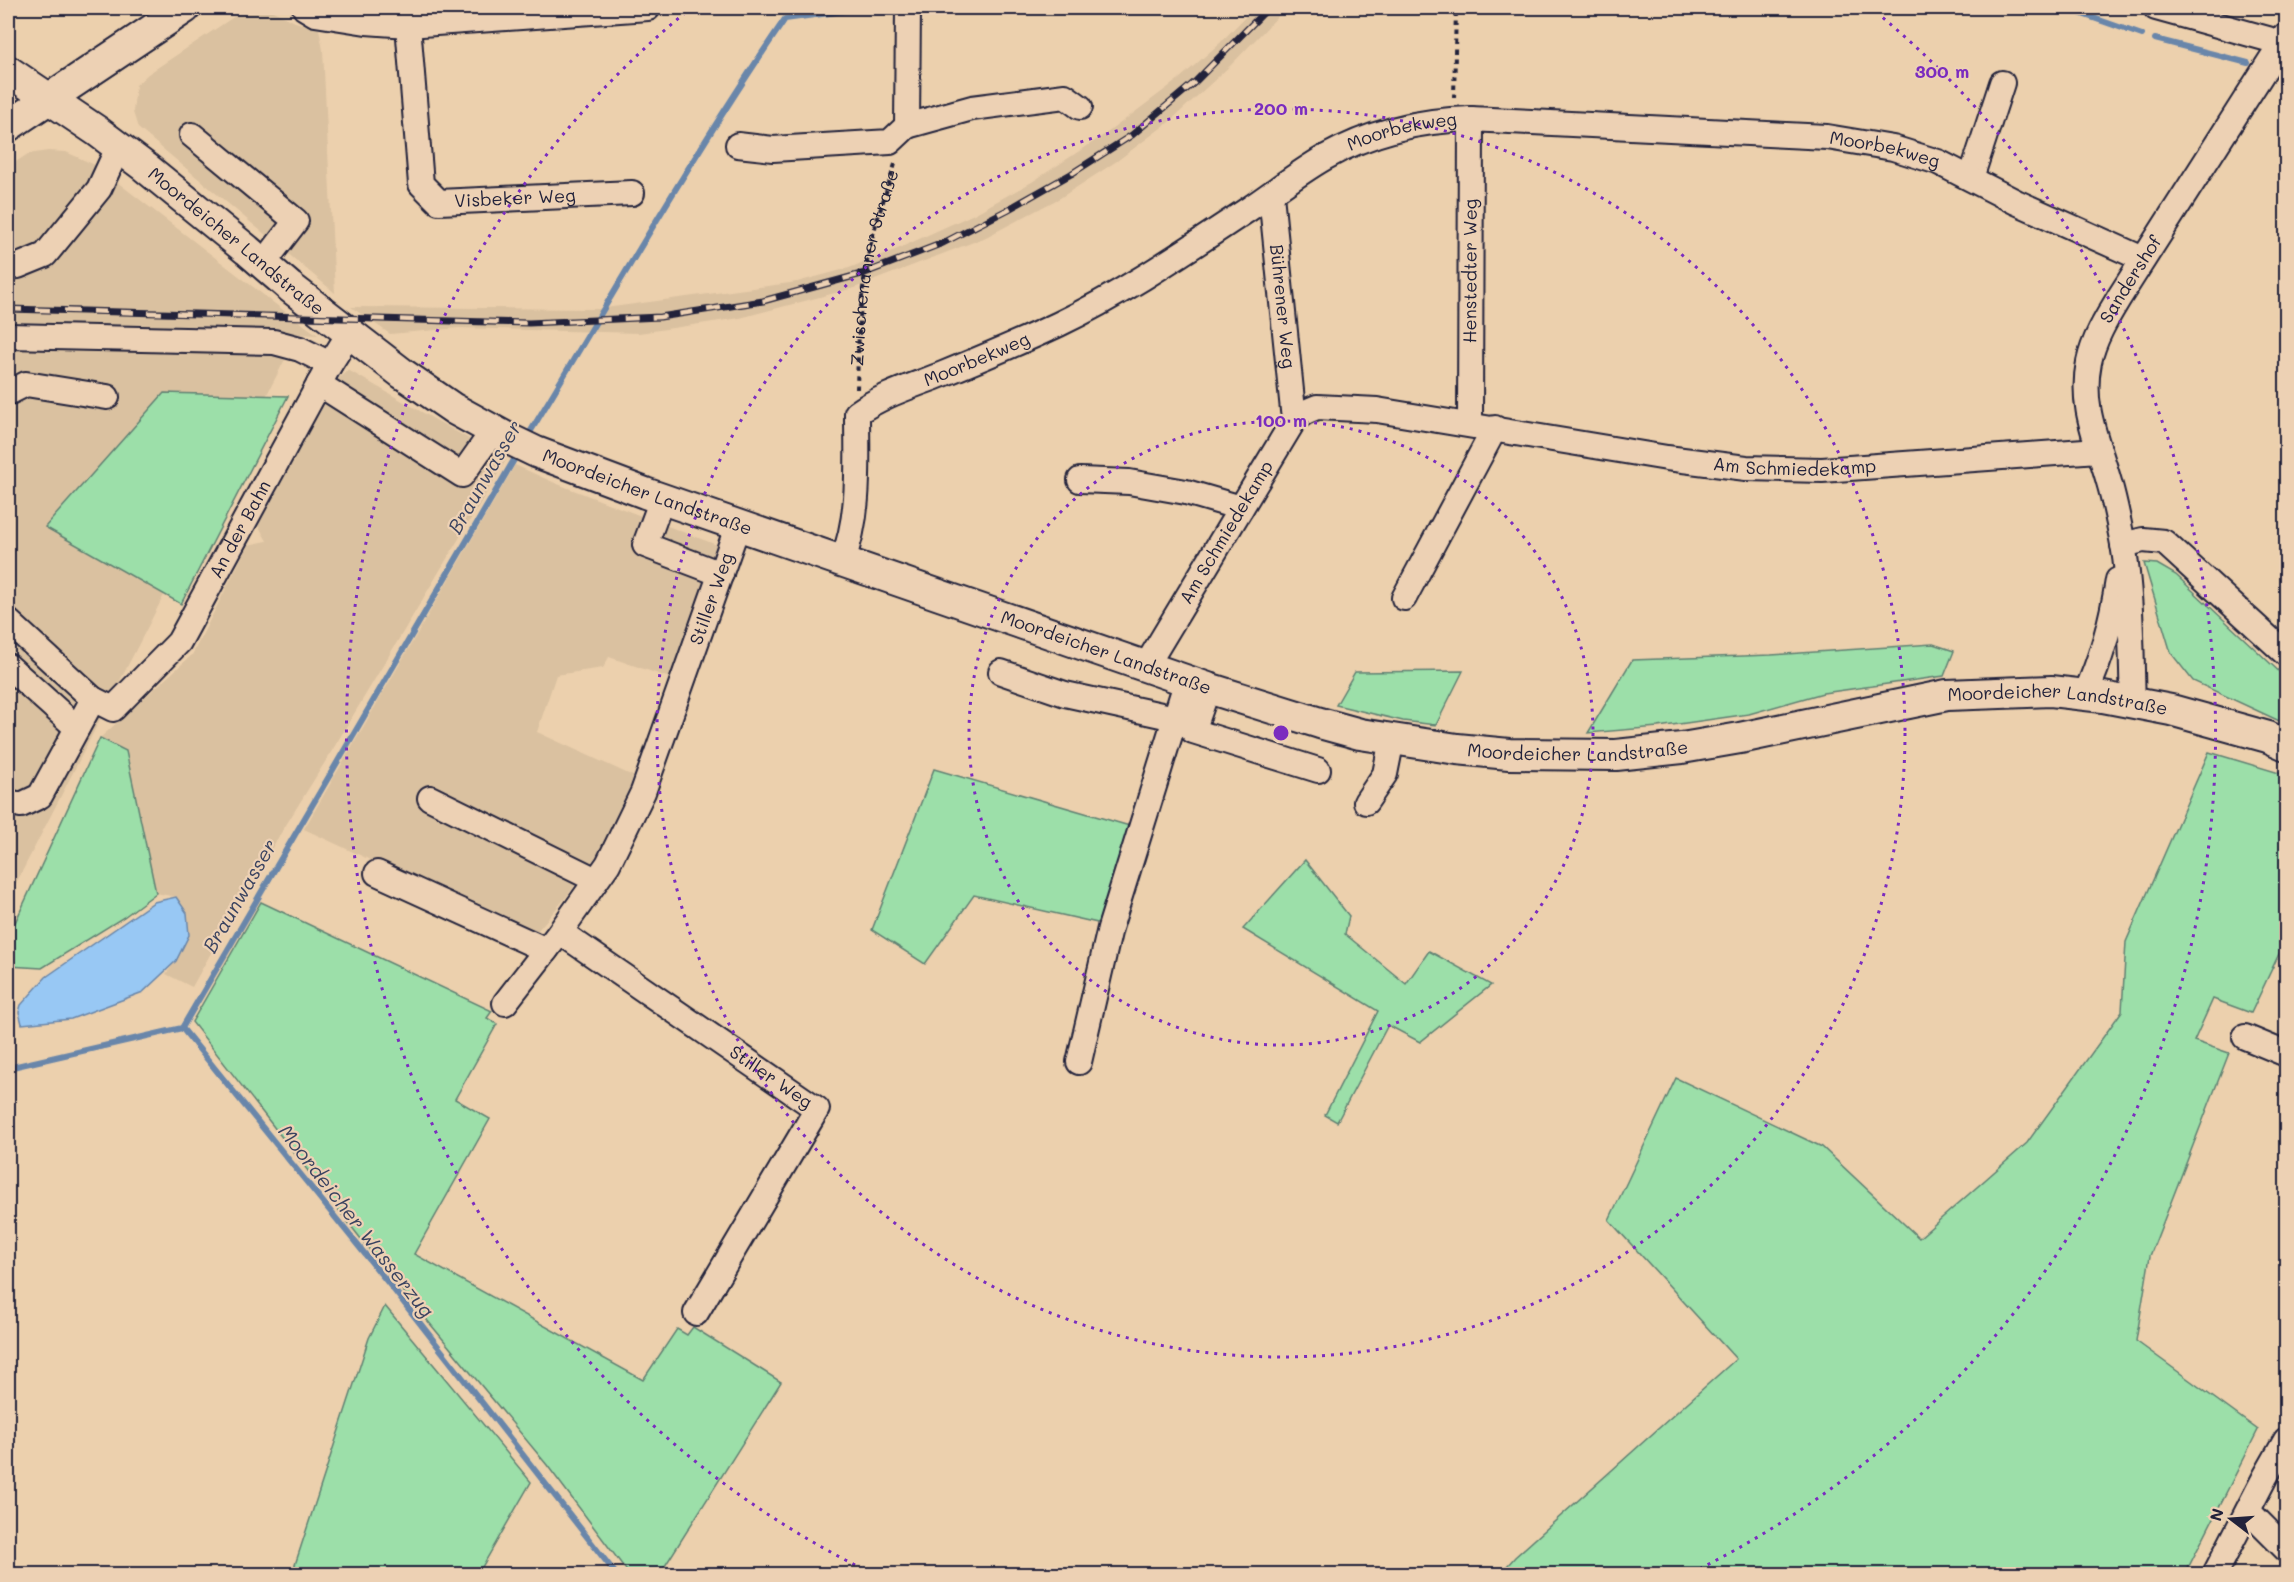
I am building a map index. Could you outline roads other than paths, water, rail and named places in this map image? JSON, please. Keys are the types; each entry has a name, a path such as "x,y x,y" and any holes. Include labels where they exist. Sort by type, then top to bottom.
{"main road":[{"path":"8,126 185,8"},
{"name":"Moordeicher Landstraße","path":"8,71 118,148 349,334 446,403 500,435 536,452 662,499 1197,684 1320,723 1392,740 1446,748 1561,756 1626,754 1683,748 1740,738 1947,695 2040,691 2085,695 2171,710 2268,737 2286,745"}],"street":[{"path":"305,8 315,14 366,22 408,25 648,8"},
{"path":"2157,8 2285,41"},
{"path":"907,126 908,13"},
{"name":"Visbeker Weg","path":"408,25 421,184 439,202 632,193"},
{"name":"Sandershof","path":"2133,704 2129,593 2123,544 2110,482 2087,414 2086,384 2089,360 2105,320 2285,41"},
{"path":"1971,177 2002,83"},
{"name":"Zwischenahner Straße","path":"738,145 773,149 890,142 907,126 972,108 1065,96 1080,107"},
{"name":"Moorbekweg","path":"842,562 851,538 858,479 857,413 874,400 1060,324 1110,297 1324,158 1358,141 1392,128 1461,119 1827,137 1867,142 1913,153 1971,177 2016,202 2144,259"},
{"name":"Henstedter Weg","path":"1461,119 1470,424"},
{"path":"192,135 296,222 263,264"},
{"path":"8,267 18,266 45,255 99,189 118,148"},
{"name":"Bührener Weg","path":"1270,195 1294,420"},
{"name":"An der Bahn","path":"8,802 21,805 40,796 77,728 179,642 324,374 349,334"},
{"path":"8,336 274,342 300,349 324,374 462,475 500,435"},
{"path":"8,393 26,384 107,397"},
{"name":"Am Schmiedekamp","path":"1146,666 1294,420 1317,407 1377,410 1667,458 1746,468 1822,470 2098,450"},
{"path":"1404,598 1495,428"},
{"path":"1080,480 1141,484 1186,492 1241,508"},
{"path":"662,499 645,545 721,574"},
{"name":"Stiller Weg","path":"505,1003 608,864 643,792 738,525"},
{"path":"2123,544 2143,540 2164,542 2286,654"},
{"name":"Sandershof","path":"2085,695 2095,673 2114,609 2123,544"},
{"path":"8,621 103,704"},
{"path":"8,666 77,728"},
{"path":"1000,672 1065,694 1175,718"},
{"path":"1079,1062 1110,928 1175,718 1197,684"},
{"path":"1197,684 1193,731 1318,771"},
{"path":"1366,802 1384,774 1392,740"},
{"path":"430,798 596,880"},
{"path":"377,873 553,941"},
{"name":"Stiller Weg","path":"553,941 818,1109 696,1313"},
{"path":"2245,1037 2286,1054"},
{"path":"2215,1575 2286,1440"},
{"path":"2247,1511 2286,1549"}],"water":[{"path":"176,897 187,913 189,935 176,961 143,992 71,1019 22,1024 19,1012 21,1005 46,977 154,902"}],"waterway":[{"name":"Braunwasser","path":"526,439 685,174 785,19 866,8"},
{"name":"Braunwasser","path":"2065,8 2142,35"},
{"name":"Braunwasser","path":"2155,39 2248,63"},
{"name":"Braunwasser","path":"182,1028 518,453"},
{"name":"Moordeicher Wasserzug","path":"8,1068 182,1028 394,1290 616,1574"}],"railway":[{"path":"8,309 529,323 660,317 763,301 865,273 943,243 1071,174 1132,135 1195,82 1268,8"}]}
